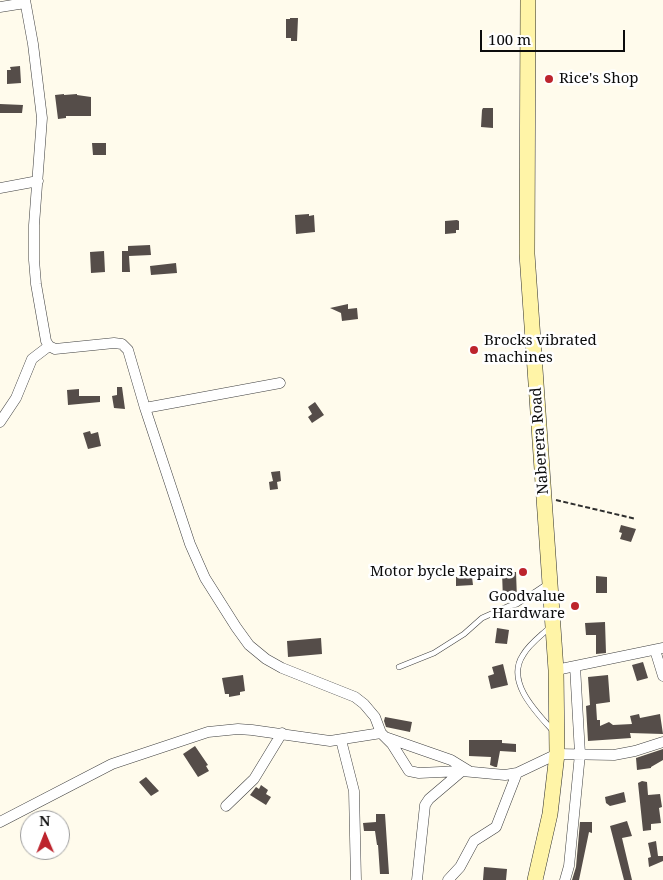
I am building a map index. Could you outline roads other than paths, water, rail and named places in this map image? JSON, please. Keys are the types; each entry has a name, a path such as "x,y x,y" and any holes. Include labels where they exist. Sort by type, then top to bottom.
{"street":[{"name":"Naberera Road","path":"528,0 527,254 556,670 557,736 557,754 550,814 535,880"},
{"path":"0,7 25,2 33,44 42,118 34,225 34,270 46,341 49,346 59,349 114,343 126,346 130,353 145,408 195,557 205,578 242,636 257,652 282,668 355,697 370,710 383,735 392,744 409,771 419,774 466,771 499,776 517,772 557,754 602,756 624,754 663,742"},
{"path":"0,188 38,181"},
{"path":"0,422 16,398 32,359 49,346"},
{"path":"145,408 280,383"},
{"path":"556,670 659,649 663,676"},
{"path":"565,880 569,866 580,754 575,666"},
{"path":"0,822 112,764 197,735 221,730 238,729 282,733 322,740 341,740 383,735 451,760 466,771"},
{"path":"226,806 254,779 282,733"},
{"path":"341,740 354,791 356,880"},
{"path":"417,880 425,805 429,799 466,771"},
{"path":"448,880 460,867 474,841 496,827 517,772"}],"lane":[{"path":"399,667 434,653 464,634 482,618 518,604 550,582"},
{"path":"552,624 522,655 517,673 522,690 534,709 557,736"}],"place":[{"name":"Rice's Shop","path":"549,79"},
{"name":"Brocks vibrated machines","path":"474,350"},
{"name":"Motor bycle Repairs","path":"523,572"},
{"name":"Goodvalue Hardware","path":"575,606"}]}
